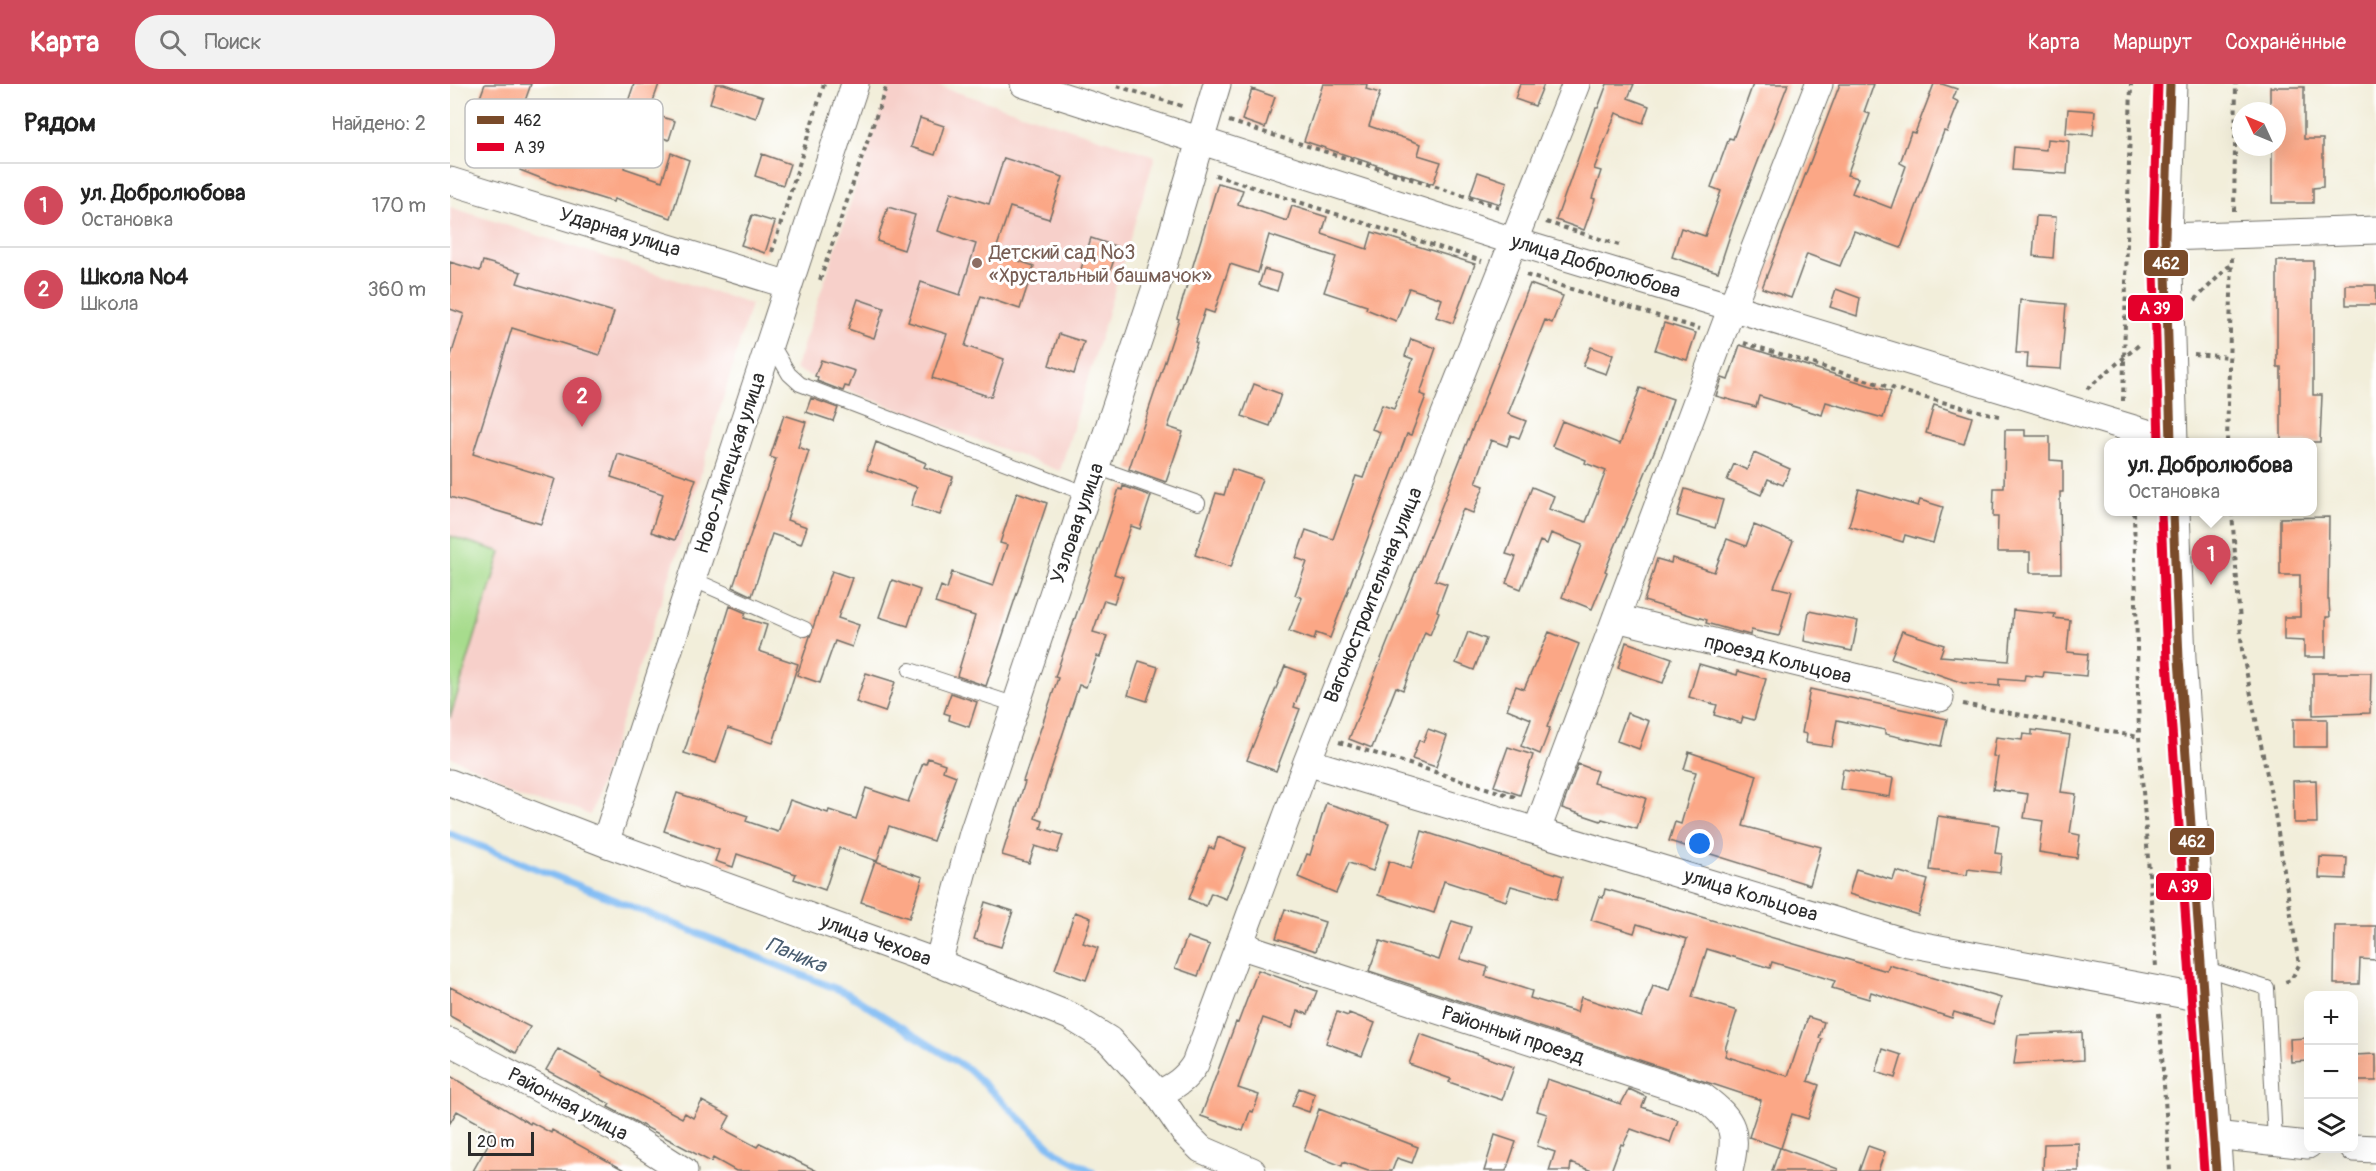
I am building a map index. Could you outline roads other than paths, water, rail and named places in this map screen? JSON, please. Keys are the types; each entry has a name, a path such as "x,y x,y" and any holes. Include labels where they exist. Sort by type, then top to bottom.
{"street":[{"name":"Ново-Липецкая улица","path":"604,843 770,341 776,281 855,84"},
{"name":"улица Добролюбова","path":"1024,84 1204,126 1513,241 2160,438"},
{"name":"Узловая улица","path":"938,963 973,833 1161,272 1217,84"},
{"name":"Вагоностроительная улица","path":"1158,1094 1177,1085 1188,1076 1196,1064 1307,762 1576,84"},
{"path":"1541,818 1732,307 1819,84"},
{"path":"2170,84 2165,237 2170,438"},
{"name":"Ударная улица","path":"450,181 776,281"},
{"path":"2165,237 2376,230"},
{"path":"2173,516 2179,659 2216,1171"},
{"name":"проезд Кольцова","path":"1616,618 1940,698"},
{"name":"улица Кольцова","path":"1307,762 1541,818 1908,943 2158,991 2201,983"},
{"name":"улица Чехова","path":"450,783 604,843 938,963 1070,1016 1109,1040 1158,1094 1184,1132 1201,1149 1252,1171"},
{"name":"Районный проезд","path":"1239,945 1703,1097 1723,1112 1732,1128 1735,1147 1730,1171"},
{"name":"Районная улица","path":"450,1042 628,1135 684,1171"},
{"path":"2214,1135 2304,1145"},
{"path":"2358,1148 2376,1149"}],"lane":[{"path":"770,341 789,374 800,384 1087,494"},
{"path":"1096,467 1198,503"},
{"path":"692,579 805,629"},
{"path":"910,670 1016,705"},
{"path":"2201,983 2267,988 2275,1141"}],"waterway":[{"name":"Паника","path":"450,834 847,993 968,1069 1056,1152 1092,1171"}],"place":[{"name":"Детский сад №3 «Хрустальный башмачок»","path":"977,263"},
{"name":"Школа №4","path":"582,427"},
{"name":"ул. Добролюбова","path":"2211,585"}]}
